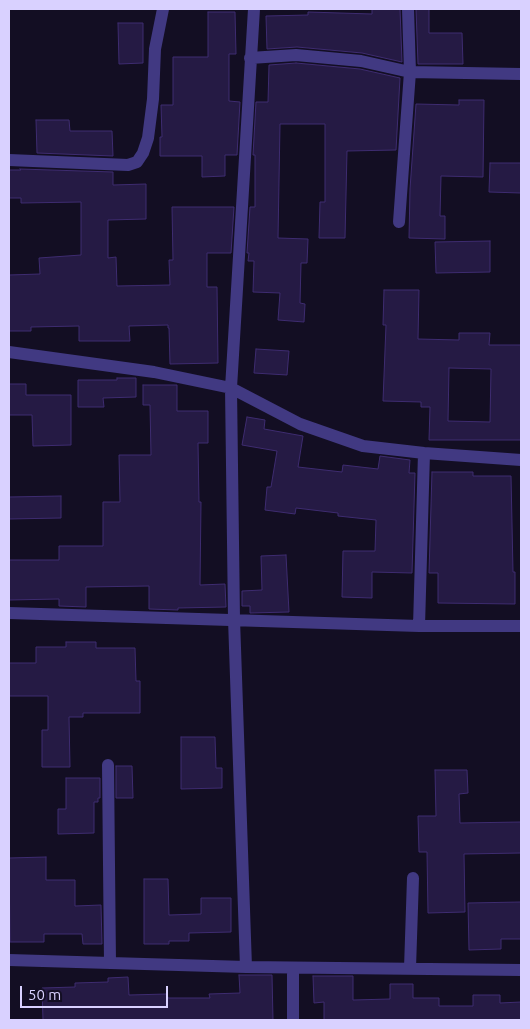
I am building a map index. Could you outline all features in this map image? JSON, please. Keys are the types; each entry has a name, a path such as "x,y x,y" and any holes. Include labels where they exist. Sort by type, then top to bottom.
{"street":[{"path":"9,160 128,165 137,162 143,153 148,138 153,99 155,49 162,9"},
{"path":"246,967 234,619 231,388 254,9"},
{"path":"399,222 410,72 408,9"},
{"path":"250,58 296,55 361,61 410,72 521,74"},
{"path":"9,352 154,372 231,388 300,424 363,446 424,453 521,460"},
{"path":"419,626 424,453"},
{"path":"9,614 234,619 419,626 521,626"},
{"path":"108,765 110,963"},
{"path":"410,968 413,878"},
{"path":"9,960 293,968 521,970"},
{"path":"293,968 293,1020"}],"building":[{"path":"372,9 400,9 402,62 362,53 297,47 267,49 266,16 308,15 308,12 372,14"},
{"path":"416,9 429,9 429,33 462,33 463,64 418,64"},
{"path":"208,12 235,12 236,54 229,54 229,101 240,102 237,155 225,155 225,176 202,177 202,156 160,156 160,137 162,137 161,105 173,105 173,57 208,57"},
{"path":"118,23 143,23 143,63 119,64"},
{"path":"296,63 360,69 400,78 396,150 347,151 345,238 319,238 320,202 325,202 325,124 280,124 278,238 308,239 307,263 301,263 300,303 305,304 304,322 278,320 280,293 253,292 254,261 248,261 249,253 247,253 250,207 255,207 255,155 253,155 256,102 268,102 269,65"},
{"path":"459,100 484,100 483,177 441,176 440,216 445,216 445,239 409,238 410,189 416,104 459,105"},
{"path":"36,120 69,120 70,131 112,131 113,156 37,153"},
{"path":"490,163 521,163 521,193 489,192"},
{"path":"9,170 113,172 113,185 146,184 146,219 108,220 108,258 116,257 117,286 170,285 169,260 173,260 172,207 234,207 231,253 207,253 207,287 217,287 218,363 170,364 168,325 129,326 130,341 79,341 79,326 31,327 31,331 9,331 9,275 40,274 39,258 81,255 81,202 21,203 21,198 9,198"},
{"path":"490,241 490,272 436,273 435,242"},
{"path":"384,290 419,290 418,339 459,340 459,333 490,333 489,345 521,345 521,440 429,440 430,407 421,407 421,402 383,401 386,325 383,325","holes":["449,368 491,369 490,422 448,421"]},
{"path":"256,349 289,351 287,375 254,373"},
{"path":"117,378 136,378 136,397 103,398 104,407 78,407 78,380 117,380"},
{"path":"9,384 26,384 26,395 71,395 71,445 33,446 32,415 9,415"},
{"path":"143,385 177,385 177,411 208,411 208,443 198,443 199,502 201,502 200,585 225,584 226,607 178,608 178,610 149,609 149,586 86,587 86,607 59,606 59,599 9,600 9,560 59,560 59,546 103,546 103,502 120,502 119,455 151,455 150,405 143,405"},
{"path":"247,417 265,420 264,429 303,436 298,467 342,472 343,465 378,469 380,456 410,460 409,473 415,473 412,573 372,572 372,598 342,597 343,551 375,551 376,520 338,516 338,513 296,508 295,514 265,510 267,487 271,487 277,451 242,445"},
{"path":"432,472 473,472 473,476 511,476 515,604 438,603 438,573 429,573"},
{"path":"61,496 61,518 9,519 9,497"},
{"path":"286,555 289,612 250,613 250,606 242,606 242,591 262,590 261,556"},
{"path":"66,642 96,642 96,648 135,648 136,681 140,681 140,713 83,713 83,717 69,717 70,767 42,767 42,730 48,730 48,696 9,696 9,663 36,663 36,647 66,647"},
{"path":"181,737 215,737 216,768 222,768 222,788 181,789"},
{"path":"116,766 132,766 133,798 116,798"},
{"path":"435,770 467,770 468,793 459,794 460,823 521,822 521,853 464,854 465,912 428,913 427,852 419,852 418,816 436,816"},
{"path":"66,778 100,778 100,798 98,798 98,802 94,802 94,833 58,834 58,809 66,809"},
{"path":"46,857 46,880 75,880 75,906 101,905 102,944 83,944 82,934 44,934 44,942 10,942 9,858"},
{"path":"144,879 168,879 169,915 201,914 201,898 231,898 231,932 189,933 189,941 169,941 169,944 144,944"},
{"path":"521,902 521,939 501,939 501,949 469,950 468,903"},
{"path":"239,975 272,975 273,1020 43,1020 42,988 75,987 75,983 108,982 108,978 128,977 129,995 167,994 168,998 210,998 209,994 240,993"},
{"path":"313,976 353,976 353,1000 390,999 390,984 413,984 413,998 439,998 439,1006 473,1006 473,995 500,995 500,1003 521,1002 521,1020 324,1020 324,1002 314,1003"}]}
